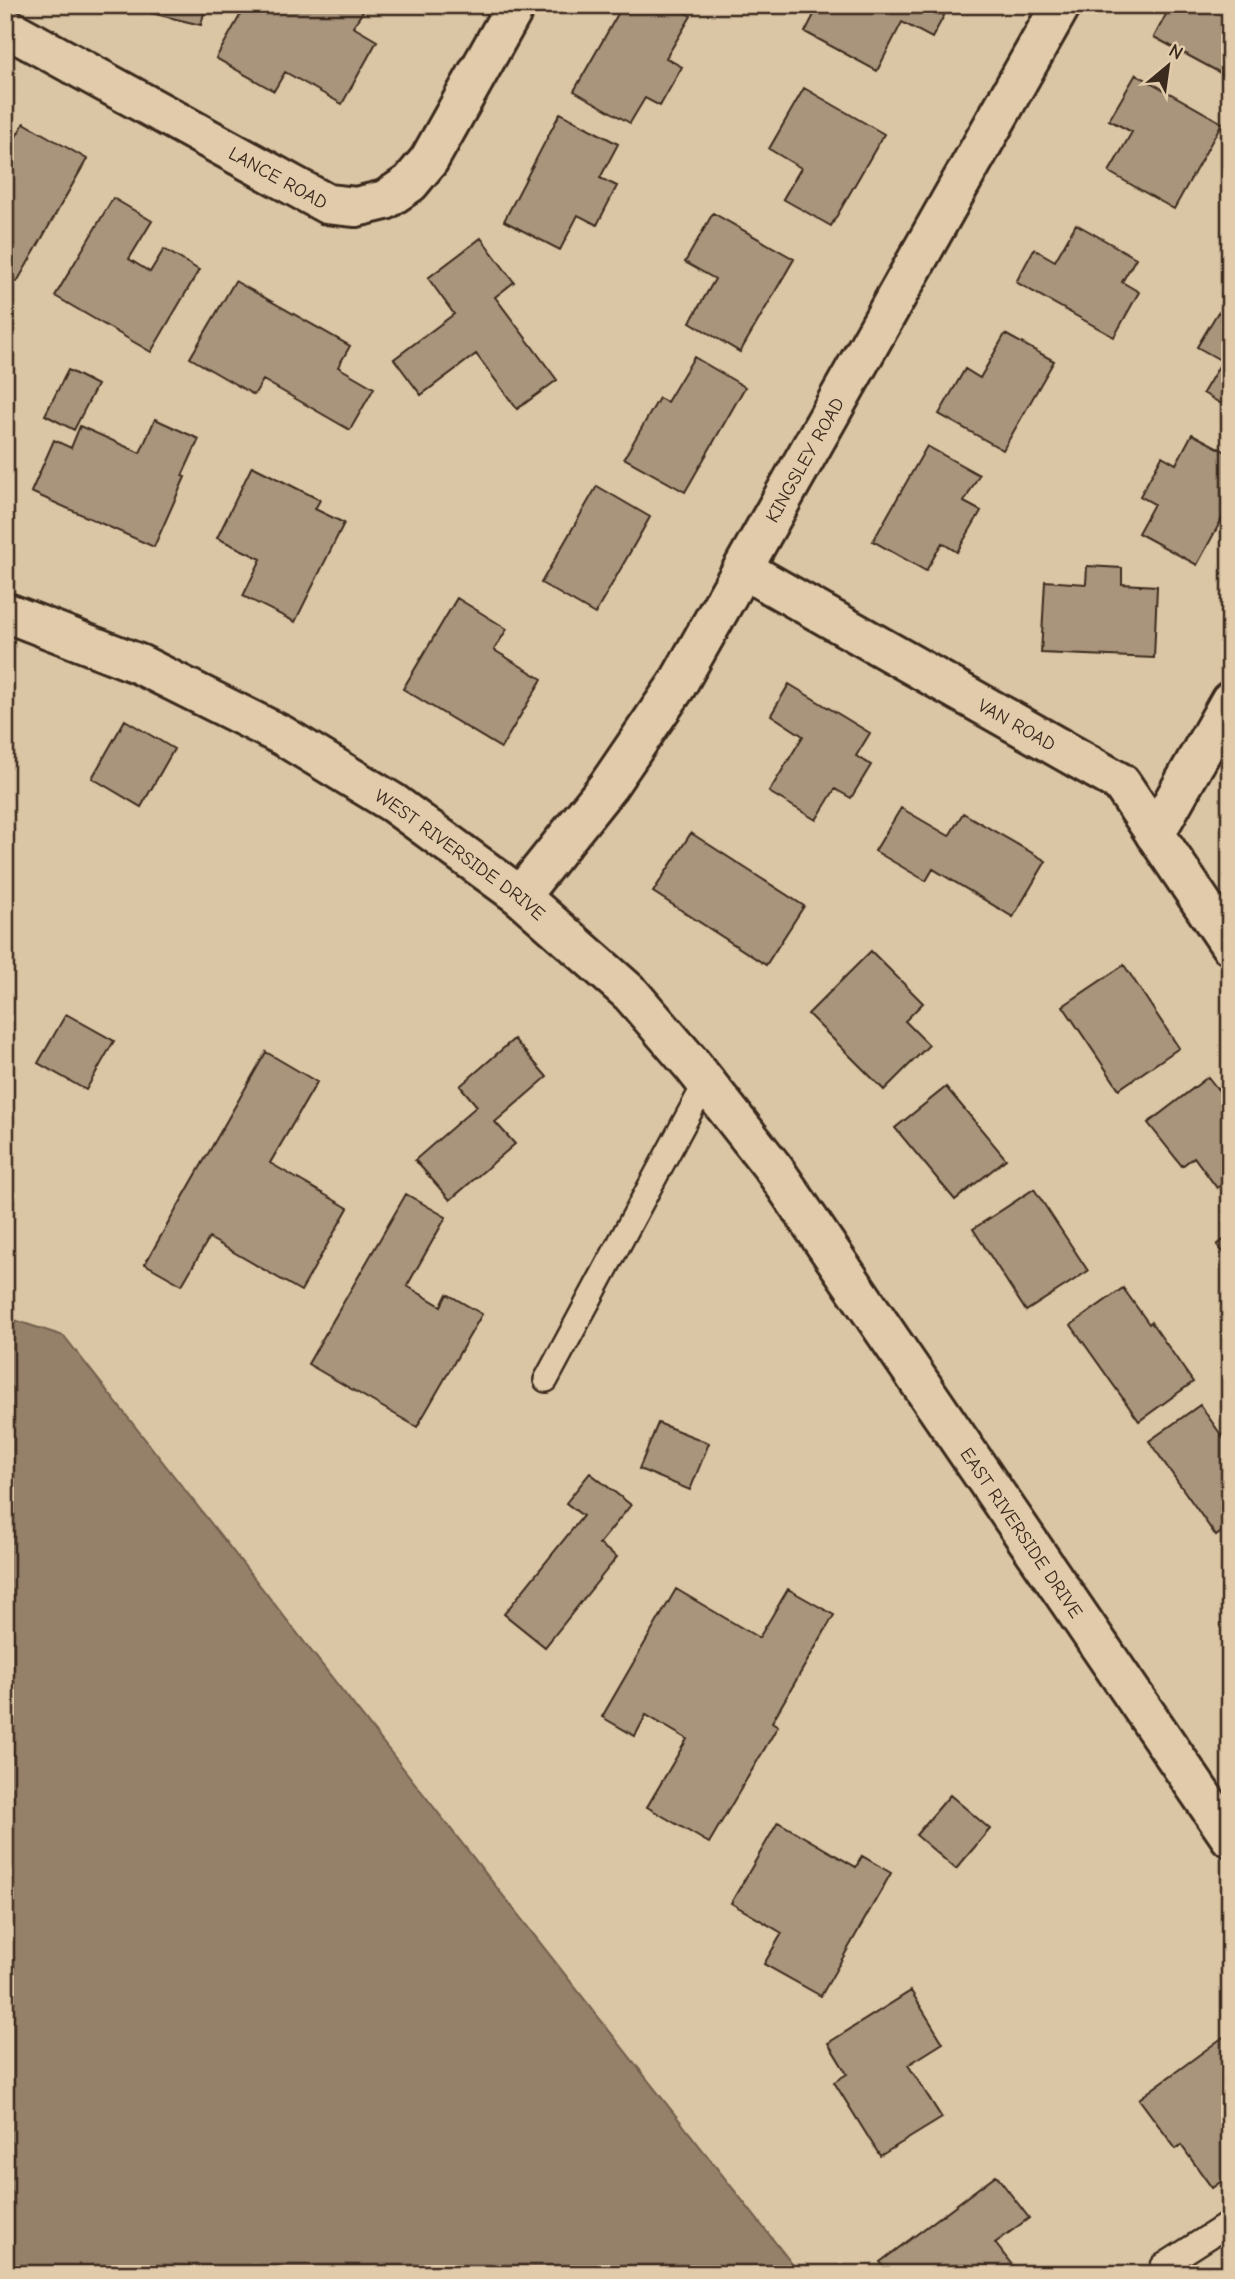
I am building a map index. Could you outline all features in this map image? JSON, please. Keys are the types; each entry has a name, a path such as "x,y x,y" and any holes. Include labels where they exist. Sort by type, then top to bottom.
{"street":[{"name":"LANCE ROAD","path":"5,27 327,204 356,207 385,200 410,183 423,168 516,5"},
{"name":"KINGSLEY ROAD","path":"520,897 616,775 677,685 1060,5"},
{"name":"VAN ROAD","path":"743,569 1121,783 1230,945"},
{"name":"WEST RIVERSIDE DRIVE","path":"5,612 139,664 283,736 393,803 520,897 631,994 706,1082 774,1169 814,1228"},
{"path":"1155,834 1230,701"},
{"name":"EAST RIVERSIDE DRIVE","path":"814,1228 1230,1837"}],"lane":[{"path":"546,1380 706,1082"},
{"path":"1163,2266 1230,2223"}],"shaded area":[{"path":"5,1317 64,1336 800,2274 5,2274"}],"building":[{"path":"126,5 206,5 201,25"},
{"path":"246,5 352,5 363,11 353,27 377,41 342,104 285,72 274,91 216,58"},
{"path":"623,5 673,5 691,16 666,58 682,67 660,106 645,98 630,123 574,91"},
{"path":"819,5 943,5 948,8 932,38 902,22 877,71 805,32"},
{"path":"1171,5 1230,5 1228,77 1154,37"},
{"path":"1136,74 1222,123 1174,209 1109,172 1132,132 1109,120"},
{"path":"804,88 884,134 831,226 783,199 801,168 769,149"},
{"path":"560,113 618,144 600,178 617,186 597,225 578,215 560,250 504,221"},
{"path":"24,123 87,159 17,282 5,275 5,155"},
{"path":"113,198 152,221 129,259 150,272 164,249 199,270 151,352 55,296"},
{"path":"713,213 794,259 740,352 690,322 715,279 685,262"},
{"path":"1076,224 1136,258 1122,282 1139,292 1114,337 1016,282 1034,249 1055,261"},
{"path":"481,238 514,282 495,297 557,380 517,409 476,354 421,395 394,359 454,314 428,278"},
{"path":"235,281 350,346 338,367 374,388 350,430 263,380 254,395 190,358"},
{"path":"1218,312 1230,319 1230,409 1203,393 1222,361 1197,347"},
{"path":"1005,334 1054,361 1003,450 939,414 965,369 980,378"},
{"path":"694,357 745,387 685,492 624,458 659,398 667,402"},
{"path":"68,370 97,385 74,430 45,415"},
{"path":"155,419 199,439 154,547 31,492 54,440 71,448 80,426 140,453"},
{"path":"1192,434 1230,454 1230,504 1197,565 1138,533 1154,504 1140,496 1162,456 1176,464"},
{"path":"927,446 979,475 964,502 981,511 957,552 942,543 926,571 873,541"},
{"path":"252,466 320,500 315,509 344,523 295,622 243,596 261,559 217,538"},
{"path":"597,486 650,517 595,614 541,583"},
{"path":"1087,566 1122,568 1122,584 1157,586 1154,658 1041,653 1045,581 1086,584"},
{"path":"457,598 507,629 494,650 542,679 501,748 403,689"},
{"path":"789,684 870,733 856,756 871,765 851,798 835,789 816,820 769,792 803,736 771,715"},
{"path":"125,720 174,749 141,807 92,778"},
{"path":"901,808 949,836 963,813 1046,861 1013,917 933,869 926,881 875,851"},
{"path":"691,833 804,906 766,965 653,892"},
{"path":"871,951 923,1003 905,1021 929,1045 884,1090 808,1014"},
{"path":"1124,965 1179,1048 1119,1089 1063,1006"},
{"path":"66,1014 114,1041 86,1090 38,1063"},
{"path":"514,1039 547,1077 495,1122 515,1144 450,1200 415,1160 477,1106 460,1086"},
{"path":"266,1052 317,1082 270,1163 348,1208 301,1291 209,1238 182,1285 145,1264"},
{"path":"1208,1077 1230,1105 1230,1178 1217,1188 1194,1157 1182,1166 1148,1123"},
{"path":"946,1087 1006,1159 955,1200 895,1128"},
{"path":"1034,1189 1088,1271 1026,1311 973,1229"},
{"path":"406,1194 446,1217 407,1286 441,1306 447,1294 482,1314 417,1427 308,1364"},
{"path":"1230,1235 1230,1260 1217,1245"},
{"path":"1123,1288 1149,1324 1151,1322 1193,1382 1139,1421 1071,1325"},
{"path":"1200,1405 1224,1439 1230,1434 1230,1526 1216,1536 1149,1441"},
{"path":"658,1423 709,1443 690,1490 639,1469"},
{"path":"590,1473 631,1505 599,1544 617,1557 545,1647 504,1614 583,1516 566,1503"},
{"path":"676,1589 759,1638 788,1589 834,1615 772,1722 778,1726 709,1843 647,1807 687,1739 646,1715 635,1736 602,1717"},
{"path":"950,1795 990,1829 956,1869 916,1835"},
{"path":"778,1822 856,1867 862,1856 891,1873 821,1996 764,1964 782,1933 731,1903"},
{"path":"911,1991 943,2043 908,2065 942,2118 880,2156 834,2082 847,2074 828,2043"},
{"path":"1226,2035 1230,2040 1230,2175 1212,2188 1181,2145 1176,2149 1139,2099"},
{"path":"996,2175 1029,2218 995,2243 1019,2274 889,2274 880,2262"}]}
